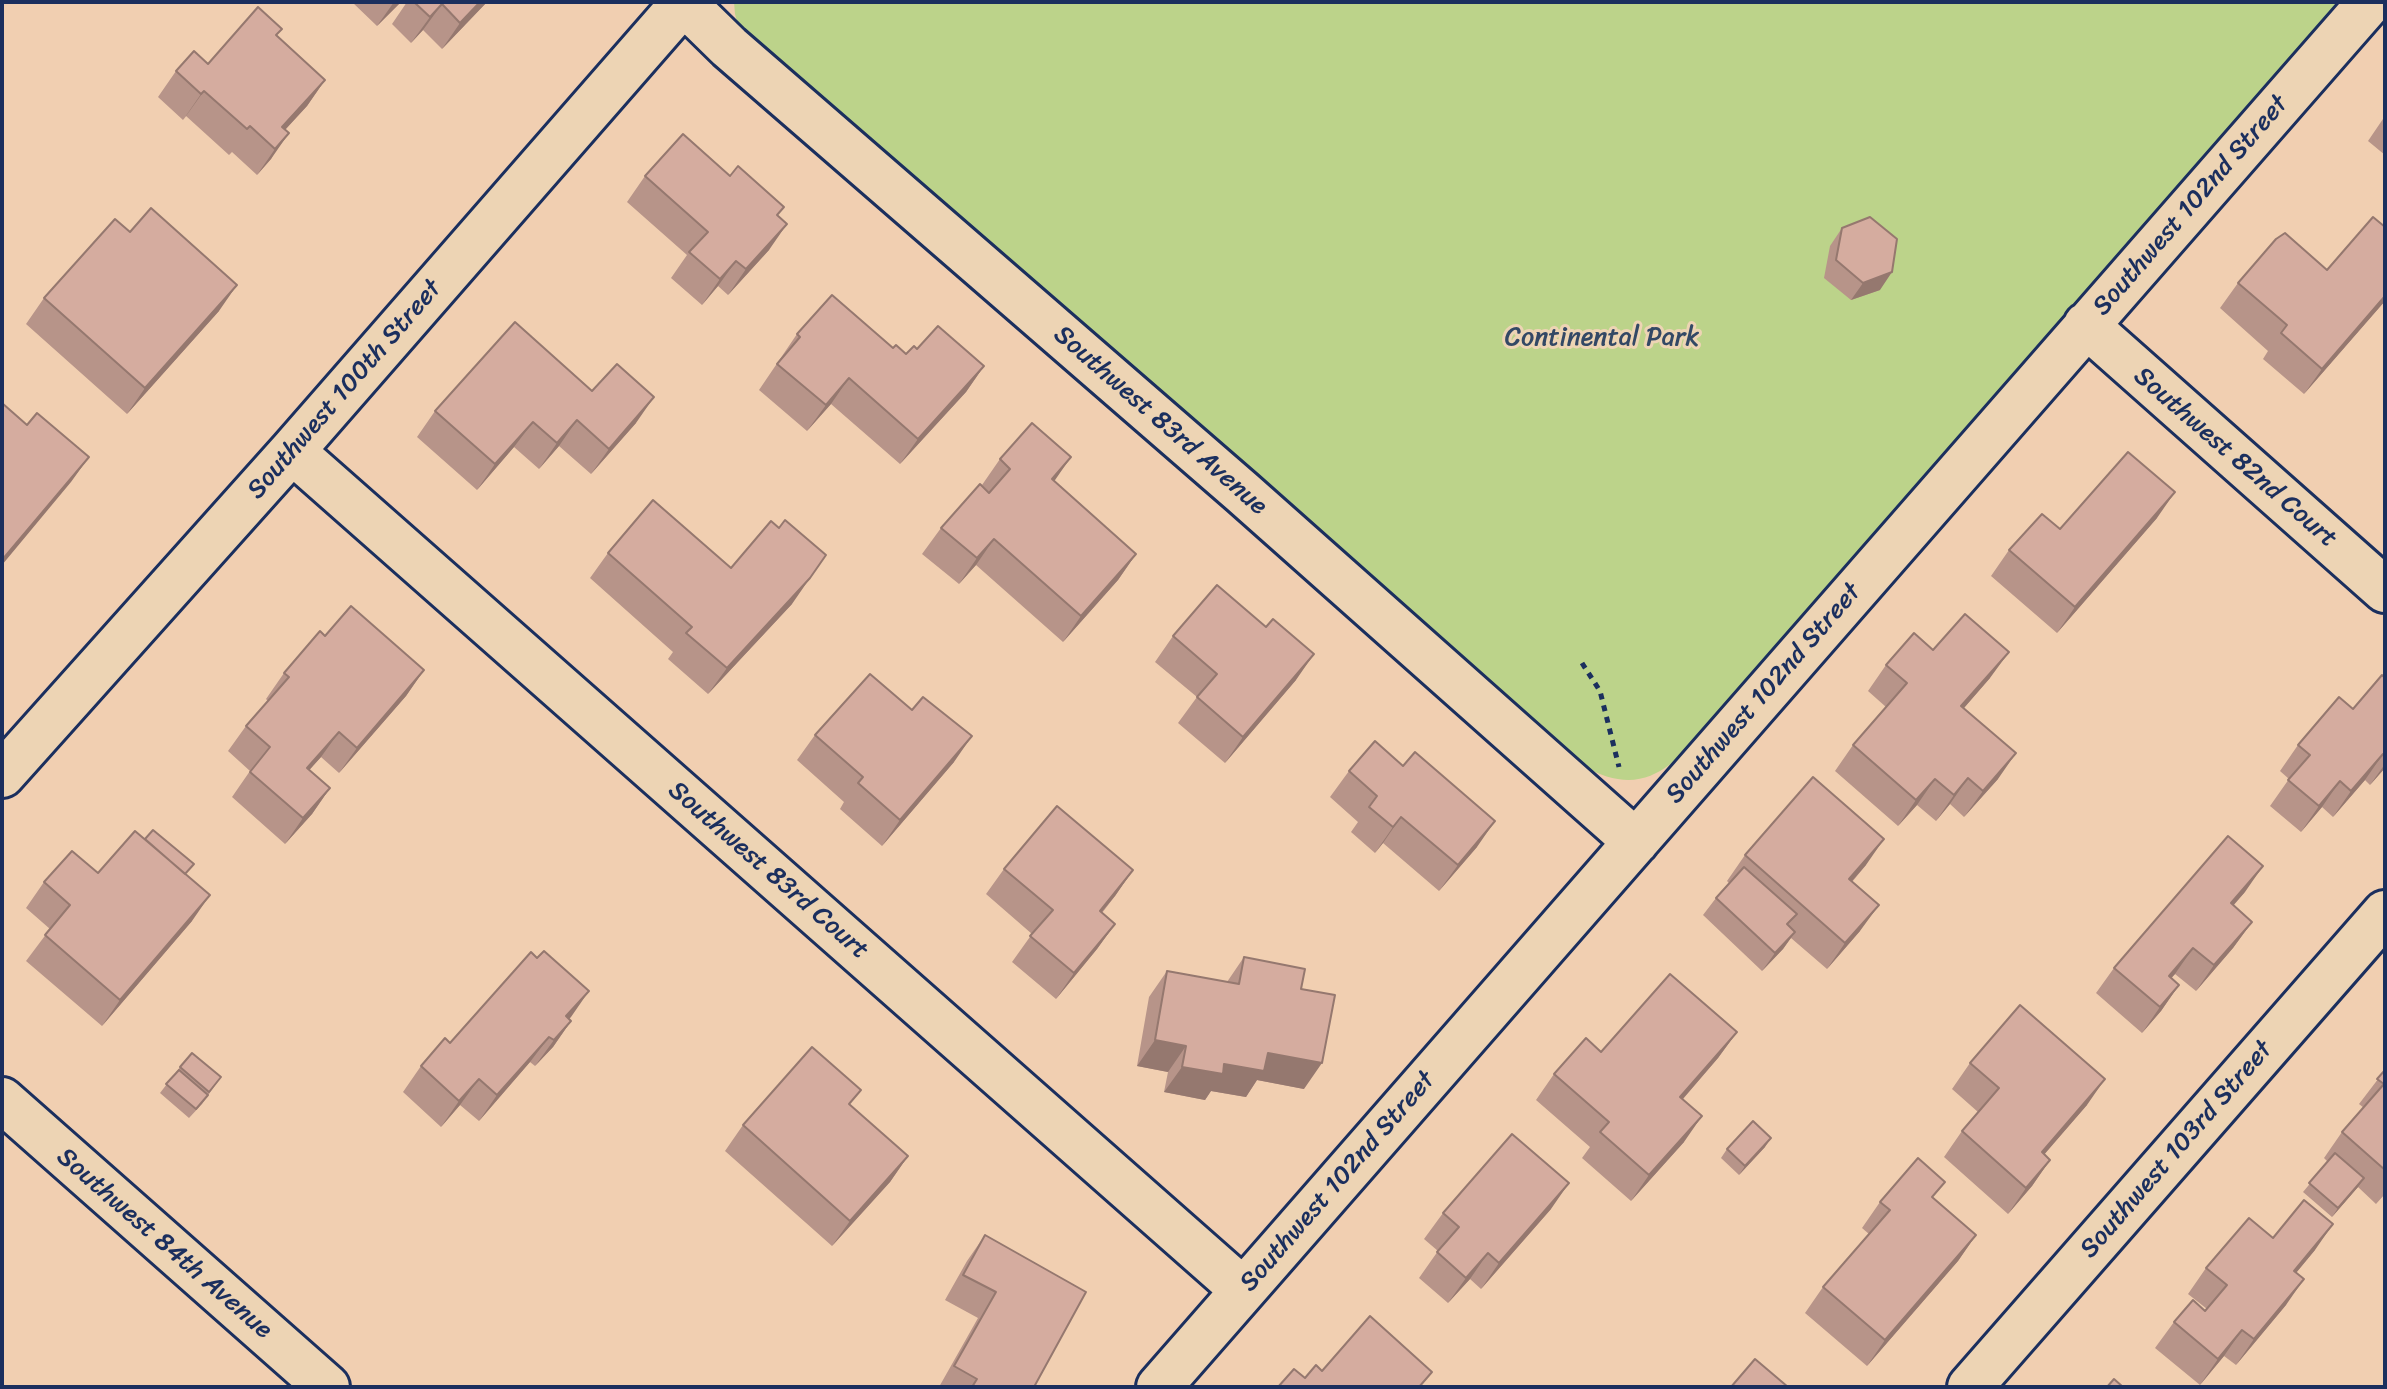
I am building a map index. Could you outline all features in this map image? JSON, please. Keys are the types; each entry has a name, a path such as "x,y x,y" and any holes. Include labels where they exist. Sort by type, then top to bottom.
{"street":[{"name":"Southwest 100th Street","path":"2,775 292,451 684,2"},
{"name":"Southwest 83rd Avenue","path":"684,2 729,47 1231,483 1636,842"},
{"name":"Southwest 102nd Street","path":"1159,1387 2370,2"},
{"name":"Southwest 82nd Court","path":"2086,325 2385,590"},
{"name":"Southwest 83rd Court","path":"292,451 1243,1290"},
{"name":"Southwest 103rd Street","path":"1970,1387 2385,913"},
{"name":"Southwest 84th Avenue","path":"2,1100 327,1387"}],"path":[{"path":"1582,663 1600,691 1620,778"}],"green space":[{"name":"Continental Park","path":"734,2 2346,2 1711,726 1668,766 1638,779 1622,780 1581,765 740,33"}],"building":[{"path":"414,2 480,2 460,23 442,4 430,17"},
{"path":"258,7 282,29 276,35 325,80 282,127 289,133 275,149 204,91 201,94 176,71 194,51 208,64"},
{"path":"683,134 730,176 738,166 784,207 777,215 787,224 746,269 736,261 720,279 689,252 708,232 645,176"},
{"path":"151,208 237,285 145,388 44,298 115,219 130,232"},
{"path":"1870,217 1897,239 1892,272 1863,283 1836,260 1842,228"},
{"path":"2373,217 2385,227 2385,296 2322,369 2281,333 2287,325 2238,283 2276,239 2285,233 2327,270"},
{"path":"832,295 893,348 896,345 906,354 914,346 917,349 938,326 984,366 918,439 849,378 826,405 777,364 800,337 797,334"},
{"path":"515,322 592,391 617,364 654,397 609,449 577,420 557,443 533,422 495,464 435,411"},
{"path":"2,403 27,425 37,413 89,457 2,560"},
{"path":"1032,423 1071,457 1052,479 1136,554 1081,616 994,539 977,558 941,528 980,484 989,493 1010,469 1000,459"},
{"path":"2128,452 2175,492 2075,607 2009,550 2042,514 2060,529"},
{"path":"653,500 731,568 771,521 779,528 785,520 826,555 810,578 727,668 686,633 692,627 608,553"},
{"path":"1217,585 1266,627 1273,619 1314,654 1243,737 1197,697 1217,674 1173,636"},
{"path":"351,606 424,670 357,748 339,732 307,768 330,788 303,818 250,772 270,747 246,726 289,677 284,673 320,631 325,636"},
{"path":"1965,614 2009,652 1961,706 2016,753 1983,791 1968,778 1954,795 1935,779 1916,800 1853,745 1907,683 1886,665 1914,633 1933,650"},
{"path":"870,674 912,710 923,697 972,736 900,820 858,783 863,777 815,735"},
{"path":"2382,675 2385,678 2385,756 2383,754 2351,791 2340,781 2319,806 2288,780 2310,755 2298,745 2339,697 2353,709"},
{"path":"1375,741 1403,766 1415,752 1495,821 1458,865 1401,817 1393,827 1369,807 1377,796 1349,771"},
{"path":"1813,777 1884,839 1849,879 1879,905 1845,943 1745,855"},
{"path":"1057,806 1133,870 1100,911 1115,924 1074,973 1030,936 1053,910 1004,869"},
{"path":"153,830 194,864 185,874 145,839"},
{"path":"135,831 210,895 120,1000 45,935 70,905 44,882 72,851 98,873"},
{"path":"2228,836 2263,866 2231,903 2252,922 2214,965 2193,948 2169,976 2179,985 2160,1007 2114,968"},
{"path":"1744,867 1797,914 1787,924 1795,932 1775,953 1716,898"},
{"path":"544,951 589,991 566,1016 571,1021 554,1040 549,1037 497,1095 479,1079 459,1101 421,1066 445,1038 450,1043 531,952 537,958"},
{"path":"1244,957 1305,969 1301,989 1335,995 1322,1063 1268,1053 1264,1071 1224,1064 1223,1074 1182,1067 1186,1046 1155,1040 1167,971 1239,984"},
{"path":"1670,974 1737,1032 1680,1097 1702,1116 1649,1175 1600,1132 1609,1122 1554,1074 1586,1038 1601,1052"},
{"path":"2020,1005 2105,1079 2042,1152 2050,1160 2026,1188 1962,1131 1999,1088 1970,1063"},
{"path":"812,1047 861,1090 849,1104 908,1156 850,1221 743,1125"},
{"path":"192,1053 221,1077 209,1092 180,1067"},
{"path":"179,1070 208,1095 196,1109 166,1084"},
{"path":"2385,1070 2385,1170 2342,1132 2384,1084 2377,1079"},
{"path":"1753,1121 1771,1138 1745,1166 1727,1149"},
{"path":"1512,1134 1569,1183 1499,1263 1488,1253 1466,1278 1437,1252 1459,1227 1443,1213"},
{"path":"2335,1153 2364,1178 2338,1208 2309,1183"},
{"path":"1918,1158 1945,1182 1932,1197 1976,1235 1885,1340 1823,1287 1890,1210 1880,1202"},
{"path":"2304,1200 2333,1224 2294,1271 2304,1279 2254,1339 2242,1330 2218,1359 2174,1322 2193,1300 2205,1311 2227,1285 2206,1268 2249,1218 2273,1238"},
{"path":"985,1235 1086,1292 1034,1387 972,1387 977,1379 954,1366 996,1292 963,1275"},
{"path":"1370,1316 1432,1372 1419,1387 1278,1387 1294,1369 1305,1378 1316,1365 1322,1371"},
{"path":"1755,1359 1788,1387 1731,1387"},
{"path":"2114,1379 2123,1387 2107,1387"}]}
